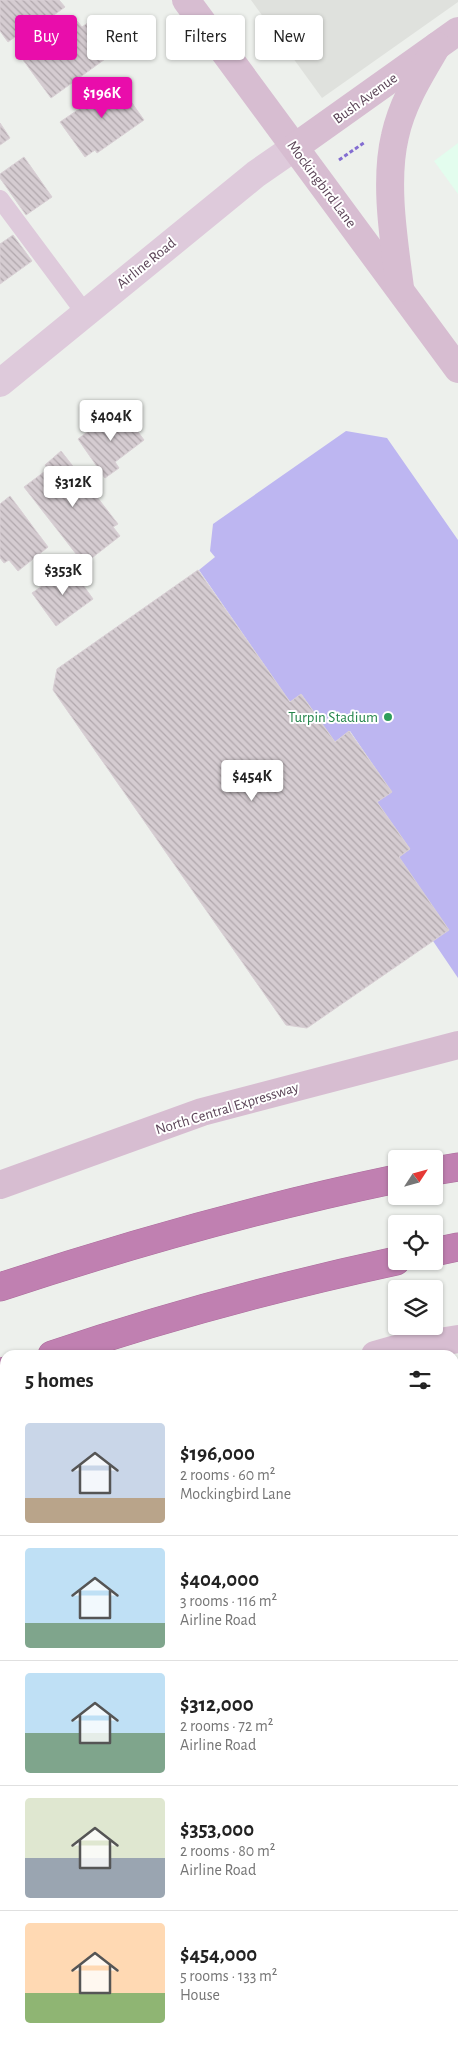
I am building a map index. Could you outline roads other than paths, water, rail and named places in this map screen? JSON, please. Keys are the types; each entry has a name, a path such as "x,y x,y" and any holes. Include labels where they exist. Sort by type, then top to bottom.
{"highway":[{"path":"443,1170 458,1167"},
{"path":"0,1287 197,1226 299,1200 388,1181"},
{"path":"443,1250 458,1247"},
{"path":"67,1350 137,1326 388,1263"}],"main road":[{"name":"Mockingbird Lane","path":"186,0 458,368"},
{"name":"Bush Avenue","path":"295,147 447,39"},
{"path":"400,289 392,222 390,180 394,136 411,89 447,39"},
{"name":"North Central Expressway","path":"0,1185 202,1112 458,1045"},
{"path":"392,1350 458,1339"}],"street":[{"name":"Airline Road","path":"0,383 256,174 295,147"}],"lane":[{"path":"0,199 85,314"}],"place":[{"name":"Turpin Stadium","path":"388,717"}]}
